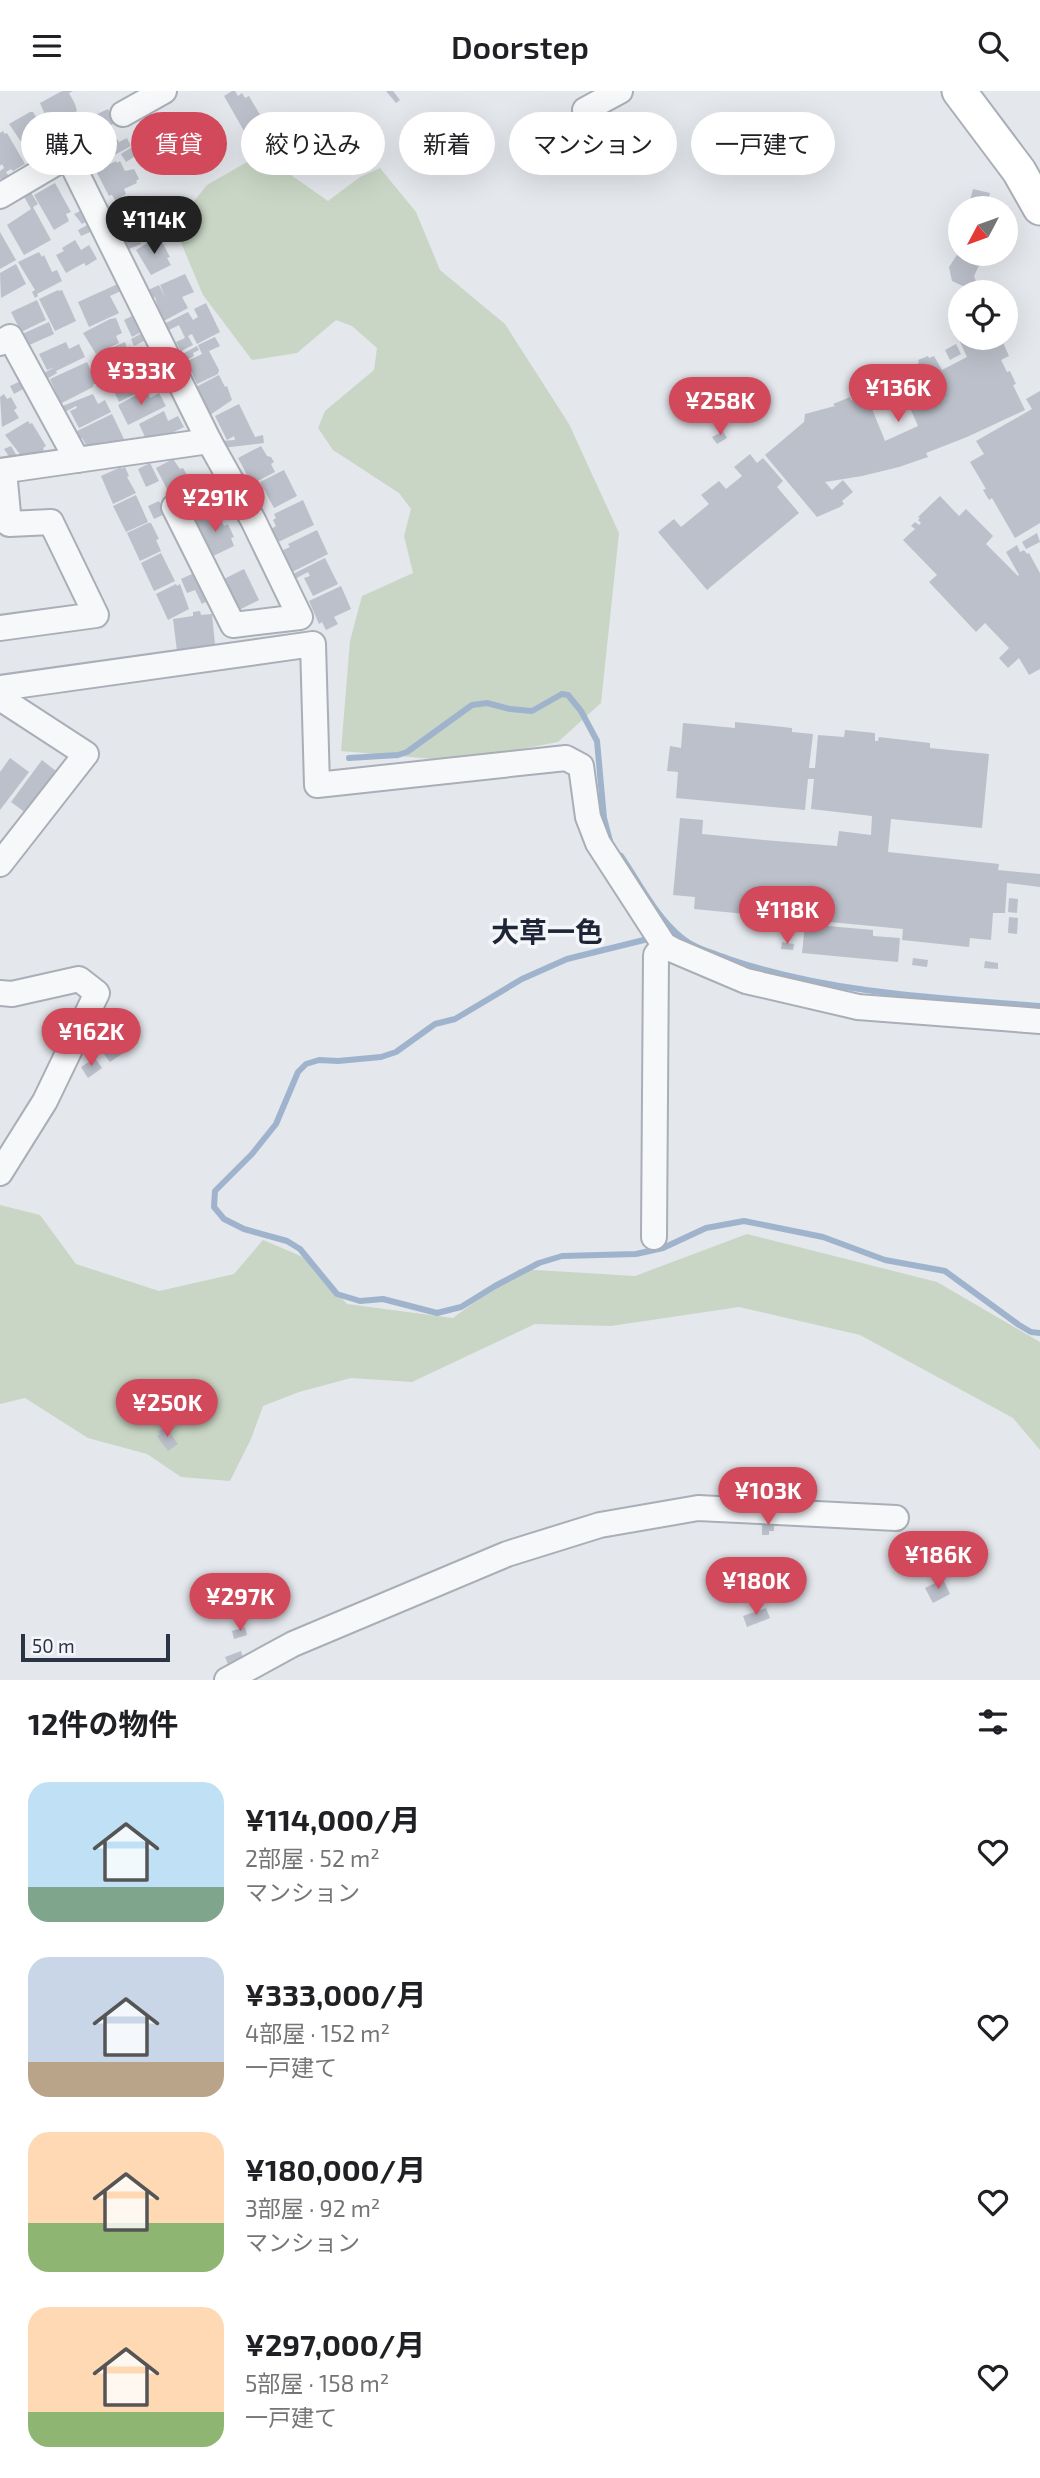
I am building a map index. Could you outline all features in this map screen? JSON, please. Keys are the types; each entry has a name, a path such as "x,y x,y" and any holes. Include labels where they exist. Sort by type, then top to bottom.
{"main road":[{"path":"959,91 1018,171 1040,208"}],"street":[{"path":"123,114 164,91"},
{"path":"585,110 620,91"},
{"path":"0,196 68,156 209,441 253,520 300,617 233,625 174,506 231,481"},
{"path":"0,343 10,337 77,460"},
{"path":"0,628 96,615 51,522 5,525 2,471 209,441"},
{"path":"0,688 313,644 317,785 566,758 581,766 588,817 598,843 664,945 746,981 858,1007 1040,1021"},
{"path":"0,698 86,754 2,858"},
{"path":"654,1237 656,955 664,945"},
{"path":"0,993 12,994 79,979 97,993 45,1101 0,1173"},
{"path":"227,1680 293,1644 507,1554 600,1525 698,1508 897,1518"}],"green space":[{"path":"241,165 241,175 291,175 328,201 360,177 385,174 416,212 440,270 505,324 569,424 619,533 601,703 558,742 457,761 341,751 350,641 362,596 413,573 404,536 411,509 399,493 333,450 318,428 325,411 374,370 377,348 352,326 336,320 297,353 252,360 203,295 174,226 207,185"},
{"path":"0,1205 40,1215 76,1264 159,1291 234,1274 263,1240 303,1257 347,1304 453,1318 519,1269 635,1276 747,1234 937,1282 1040,1342 1040,1450 1013,1418 860,1335 739,1307 611,1326 535,1324 412,1382 351,1378 299,1392 263,1406 251,1439 230,1481 181,1477 147,1454 88,1438 25,1398 0,1404"}],"building":[{"path":"62,91 73,91 69,93 77,111 44,112 40,103"},
{"path":"235,91 238,96 242,93 245,98 249,96 258,112 241,112 241,126 224,96"},
{"path":"386,91 393,91 400,100 396,103"},
{"path":"21,117 21,142 9,124"},
{"path":"0,133 7,133 21,157 21,166 6,172 11,179 4,184 0,178 0,171 4,168 2,164 0,166"},
{"path":"127,138 131,146 117,154 117,139 119,142"},
{"path":"131,148 131,159 126,162 121,154"},
{"path":"120,161 125,171 131,170 131,175 137,175 139,179 137,183 124,189 126,194 115,200 112,195 109,196 98,175 117,175 117,163"},
{"path":"55,183 71,212 66,214 69,221 54,230 34,195"},
{"path":"973,189 990,193 989,196 971,196"},
{"path":"30,191 38,204 33,207 51,240 24,255 7,225 31,209 23,195"},
{"path":"137,201 144,212 146,211 155,231 140,240 141,244 129,249 124,241 131,238 115,208"},
{"path":"80,211 82,216 86,214 89,220 82,224 74,214"},
{"path":"91,223 95,230 81,236 78,230"},
{"path":"0,232 16,260 0,269"},
{"path":"159,236 170,257 167,258 171,265 151,275 136,250"},
{"path":"75,240 81,250 89,245 97,259 66,273 56,255"},
{"path":"39,252 42,257 44,255 52,272 57,270 62,281 37,294 35,298 32,292 35,290 18,262"},
{"path":"16,264 26,284 1,298 0,273"},
{"path":"979,266 974,276 976,280 952,280 949,267"},
{"path":"185,274 194,292 182,297 188,308 162,322 155,297 150,299 146,291 159,285 166,299 160,285"},
{"path":"120,283 123,290 110,296 119,313 89,327 78,302"},
{"path":"62,290 76,321 55,331 39,299"},
{"path":"37,300 46,320 21,332 11,312"},
{"path":"206,303 220,332 197,344 192,334 188,336 193,345 181,351 176,342 185,338 179,325 167,331 164,324 188,312 193,320 198,317 194,309"},
{"path":"134,315 143,331 132,337 124,320"},
{"path":"116,318 122,333 116,336 119,343 96,354 83,333"},
{"path":"49,322 54,334 27,346 22,334"},
{"path":"144,332 148,339 134,346 131,339"},
{"path":"215,337 220,346 209,351 219,370 218,374 197,384 191,371 188,373 183,363 202,354 198,345"},
{"path":"66,342 69,349 79,344 85,357 56,371 57,373 45,380 42,374 55,367 47,370 39,354"},
{"path":"125,342 136,359 126,363 128,368 108,377 95,355"},
{"path":"197,346 199,350 193,353 194,356 181,363 177,357"},
{"path":"945,350 959,350 961,354 950,360"},
{"path":"964,350 1006,350 1009,356 1001,360 1007,372 1010,371 1016,384 1013,385 1025,410 926,453 928,457 862,476 825,482 832,490 843,480 853,492 842,501 844,504 840,507 817,517 765,455 804,422 805,414 835,406 833,404 850,397 851,400 866,394 885,441 918,426 895,374 928,356 934,356 942,370 967,357"},
{"path":"87,362 96,383 58,405 55,399 58,397 50,379"},
{"path":"137,368 144,389 119,402 109,381"},
{"path":"163,373 167,379 154,386 151,379"},
{"path":"219,375 232,400 207,417 202,408 206,406 196,387"},
{"path":"23,380 27,387 14,394 10,386"},
{"path":"168,380 171,386 158,393 155,387"},
{"path":"146,390 150,398 159,393 166,406 128,425 118,405"},
{"path":"1040,391 1040,523 1015,538 992,498 989,500 983,490 986,489 970,462 984,454 976,441 1032,409 1026,399"},
{"path":"4,394 7,399 11,397 19,418 2,427 0,397"},
{"path":"93,394 98,404 105,400 111,412 79,428 70,411 77,408 76,406 63,413 60,407"},
{"path":"239,404 255,437 263,435 264,443 222,448 221,441 235,440 234,436 227,440 215,416"},
{"path":"164,411 168,421 178,416 184,427 155,441 152,436 146,439 139,424"},
{"path":"112,414 124,439 109,447 106,441 89,450 82,438 78,440 75,432"},
{"path":"28,421 46,446 32,458 29,454 23,458 5,435"},
{"path":"723,431 727,438 717,444 712,437"},
{"path":"11,446 18,458 12,461 4,449"},
{"path":"261,446 274,462 271,464 275,472 252,484 238,458"},
{"path":"750,454 757,463 763,458 783,481 777,487 799,513 707,590 658,532 674,519 681,527 709,504 701,495 719,481 726,489 742,476 734,467"},
{"path":"173,459 180,469 183,468 188,477 185,478 188,485 170,495 156,468"},
{"path":"150,463 159,481 146,487 138,469"},
{"path":"125,467 136,493 113,504 101,476"},
{"path":"284,470 297,496 274,508 260,482"},
{"path":"136,495 148,522 126,532 113,506"},
{"path":"940,496 959,516 966,509 993,536 986,544 1018,576 1006,552 1017,545 1020,552 1024,550 1029,553 1040,573 1040,669 1029,675 1019,658 1008,668 999,658 1009,648 985,623 976,632 929,582 937,575 903,540 915,529 911,526 915,522 919,525 921,523 918,517"},
{"path":"303,500 314,525 276,543 269,530 276,526 274,514"},
{"path":"159,501 165,514 154,519 148,506"},
{"path":"212,511 214,515 218,513 224,526 228,524 234,537 231,538 234,546 209,558 196,524 197,519 205,515 210,518 208,513"},
{"path":"151,523 159,539 156,540 161,551 140,561 127,533"},
{"path":"317,530 328,554 290,573 279,552 290,547 288,544"},
{"path":"1037,533 1040,542 1026,549 1022,542"},
{"path":"161,553 175,581 154,591 141,563"},
{"path":"325,558 338,584 313,596 304,578 310,576 308,572 293,580 291,575"},
{"path":"244,569 259,600 237,611 222,580"},
{"path":"194,573 207,601 202,604 195,590 187,593 181,579"},
{"path":"180,584 189,609 168,620 156,594"},
{"path":"341,586 351,609 334,617 338,624 326,630 322,622 319,624 309,601"},
{"path":"200,611 201,615 212,614 215,645 177,651 173,619 193,616 193,612"},
{"path":"735,722 792,728 792,732 813,734 809,768 815,768 818,735 844,737 845,730 875,733 875,741 878,741 879,737 930,743 930,748 989,754 982,828 891,819 888,852 999,864 998,870 1040,874 1040,887 1007,883 1005,913 993,913 991,940 970,938 969,947 902,940 903,929 694,909 695,897 673,895 680,818 703,820 702,834 764,840 837,846 839,831 871,835 872,816 811,809 814,779 808,779 805,810 676,798 678,772 667,771 670,746 681,748 683,723 735,728"},
{"path":"10,758 29,772 0,810 0,772"},
{"path":"42,760 56,771 26,813 11,802"},
{"path":"1009,898 1018,899 1017,913 1008,912"},
{"path":"1009,917 1018,918 1017,934 1008,933"},
{"path":"805,924 873,930 873,936 900,938 898,962 802,953"},
{"path":"782,942 794,944 793,950 781,949"},
{"path":"913,958 928,960 927,967 912,965"},
{"path":"985,961 998,963 998,969 984,968"},
{"path":"126,1025 138,1043 110,1062 97,1045"},
{"path":"95,1058 102,1068 88,1078 81,1067"},
{"path":"165,1426 178,1444 168,1451 157,1436"},
{"path":"762,1521 774,1521 774,1531 769,1531 769,1535 762,1535"},
{"path":"943,1579 950,1594 933,1603 925,1588"},
{"path":"234,1582 240,1601 223,1606 217,1588"},
{"path":"766,1608 770,1618 747,1627 743,1616"},
{"path":"245,1627 247,1635 234,1639 232,1631"},
{"path":"241,1651 243,1658 228,1664 225,1657"}],"waterway":[{"path":"349,758 407,752 472,705 487,703 532,711 562,694 568,695 581,711 597,741 604,818 610,841"},
{"path":"621,856 672,929 691,944 729,959 805,980 844,987 922,997 1040,1006"},
{"path":"652,938 567,959 522,979 455,1019 435,1024 396,1052 381,1057 319,1060 306,1064 298,1072 276,1124 252,1154 215,1191 214,1207 224,1219 244,1229 287,1241 300,1249 337,1294 360,1301 383,1299 437,1313 461,1307 539,1263 562,1256 636,1254 663,1248 706,1228 744,1221 823,1237 885,1260 945,1271 1019,1325 1031,1332 1040,1333"}],"district":[{"name":"大草一色","path":"547,932"}]}
